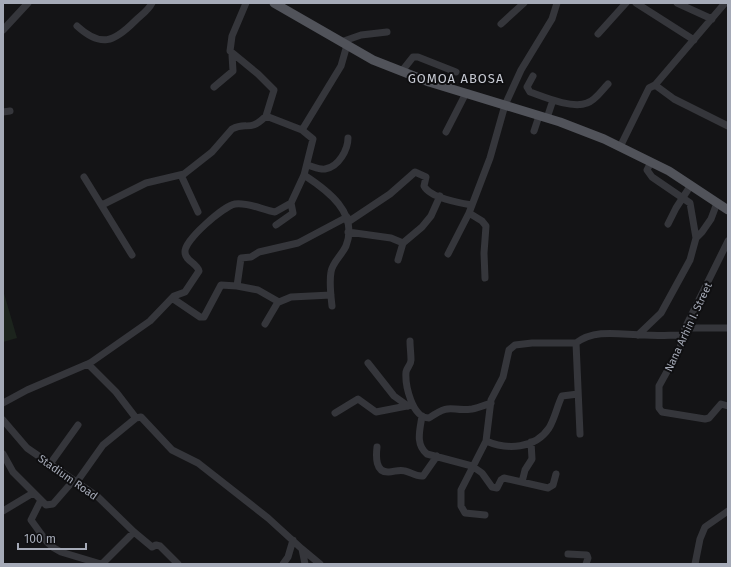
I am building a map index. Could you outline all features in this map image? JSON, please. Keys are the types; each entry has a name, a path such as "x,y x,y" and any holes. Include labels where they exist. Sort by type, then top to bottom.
{"main road":[{"path":"275,3 373,60 429,82 543,117 620,146 691,185 728,210"}],"street":[{"path":"3,30 28,3"},
{"path":"77,26 86,34 98,40 110,41 126,32 152,3"},
{"path":"214,88 233,71 230,48 232,36 246,3"},
{"path":"501,24 524,3"},
{"path":"448,254 469,213 490,158 505,105 521,70 552,19 557,3"},
{"path":"598,34 626,3"},
{"path":"636,3 694,40"},
{"path":"677,3 712,19"},
{"path":"620,146 647,91 655,85 725,3"},
{"path":"302,130 341,66 344,43 361,35 387,32"},
{"path":"102,205 146,183 169,176 181,176 198,165 236,126 250,127 257,124 266,116 274,90 258,74 232,55"},
{"path":"402,71 413,57 418,57 456,72"},
{"path":"533,76 527,87 528,91 553,100 574,104 588,103 608,84"},
{"path":"655,85 674,99 728,126"},
{"path":"446,132 466,93"},
{"path":"534,131 553,100"},
{"path":"3,403 26,390 88,364 147,323 172,298 188,289 199,271 198,267 187,258 184,252 187,244 206,224 236,204 275,212 291,203 304,175 313,139 302,130 266,116"},
{"path":"307,165 326,169 331,166 344,155 348,145 348,138"},
{"path":"638,335 661,314 690,260 696,238 691,205 685,197 652,177 647,170 651,162"},
{"path":"237,286 241,258 251,257 259,252 298,243 347,220 390,194 415,172 426,177 424,186 425,189 451,202 472,205"},
{"path":"304,175 328,192 342,208 347,220 348,232 346,247 331,271 332,306"},
{"path":"181,176 198,212"},
{"path":"84,177 132,254"},
{"path":"668,224 676,208 685,197 691,185"},
{"path":"398,260 403,244 422,227 432,214 440,196"},
{"path":"276,225 293,213 291,203"},
{"path":"696,238 706,226 717,203"},
{"path":"469,213 482,221 486,226 484,253 485,278"},
{"path":"348,232 391,238 403,244"},
{"name":"Nana Arhin I. Street","path":"728,241 724,258 684,331 680,348 659,386 659,409 662,412 705,419 709,418 720,404 728,406"},
{"path":"172,298 204,317 220,286 224,285 258,290 278,302"},
{"path":"265,324 278,302 291,297 331,296"},
{"path":"485,515 467,514 461,506 460,490 486,441 491,403 503,377 511,347 515,345 532,343 576,342 598,333 638,335 728,328"},
{"path":"410,341 411,361 406,372 410,406"},
{"path":"576,342 580,434"},
{"path":"368,363 394,396 422,416 429,418 439,411 449,408 473,408 491,403"},
{"path":"88,364 116,392 136,418"},
{"path":"486,441 509,447 531,442 549,427 562,396 578,394"},
{"path":"335,413 358,399 376,412 410,406"},
{"path":"422,416 419,443 427,454 472,466 482,473 490,486 495,488 499,486 501,480 504,478 548,488 553,485 556,474"},
{"path":"3,454 13,472 40,500 46,505 54,504 74,482 103,445 136,418 143,418 172,450 198,463 261,511 320,564"},
{"name":"Stadium Road","path":"3,420 27,448 74,482 98,497 134,532 152,546 160,546 178,564"},
{"path":"50,464 78,425"},
{"path":"522,482 524,470 532,459 531,442"},
{"path":"377,447 376,460 378,466 382,470 388,472 404,470 418,476 423,476 437,456"},
{"path":"3,511 33,493"},
{"path":"40,500 31,520 47,542 61,552 102,564 134,532"},
{"path":"695,564 700,538 705,527 728,511"},
{"path":"283,564 288,557 293,540"},
{"path":"302,549 305,564"},
{"path":"568,554 587,555 588,558 586,564"}],"shaded area":[{"path":"3,290 17,338 3,342"}],"district":[{"name":"GOMOA ABOSA","path":"456,78"}]}
